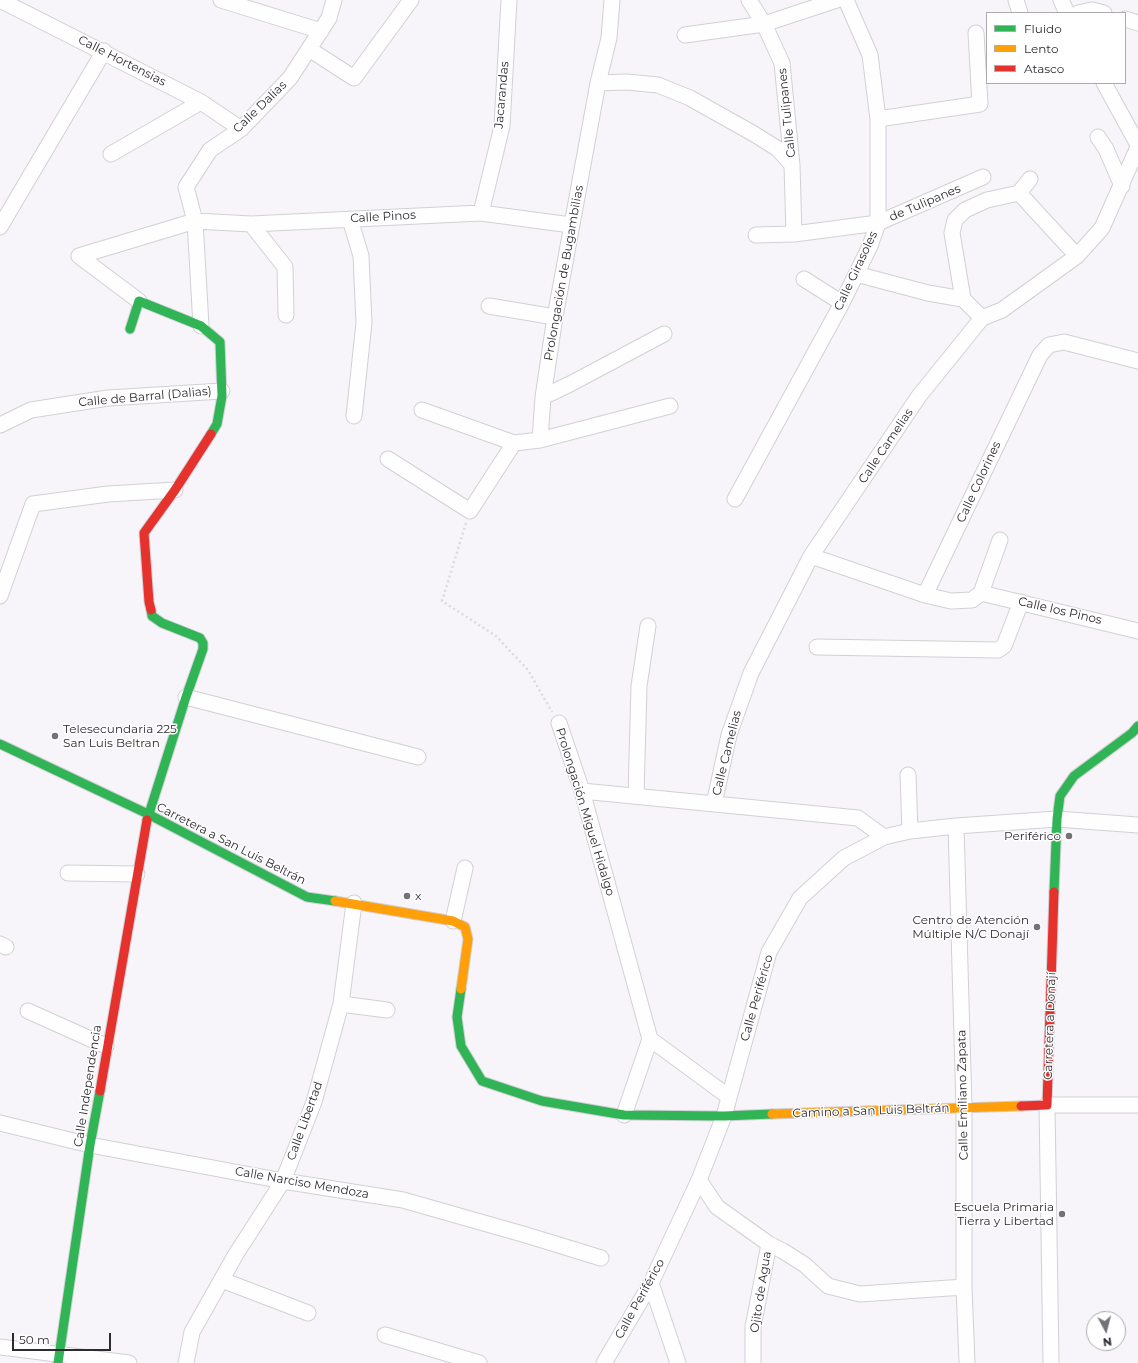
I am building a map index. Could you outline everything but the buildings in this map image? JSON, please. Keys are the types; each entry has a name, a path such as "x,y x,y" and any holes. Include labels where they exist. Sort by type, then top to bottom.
{"main road":[{"path":"130,329 139,301 202,326 220,342 222,391 217,424 175,490"},
{"name":"Calle Independencia","path":"59,1359 106,1046 148,814 203,649 203,643 200,638 162,623 152,616 149,602 144,533 175,490"},
{"name":"Carretera a Donají","path":"1047,1105 1056,819 1060,796 1074,776 1132,733 1138,726"},
{"name":"Carretera a San Luis Beltrán","path":"0,744 148,814 307,896 453,921"},
{"path":"453,921 465,927 468,939 457,1017 461,1046 482,1081 542,1101 624,1114 724,1116"},
{"name":"Camino a San Luis Beltrán","path":"724,1116 1047,1105"}],"street":[{"name":"Calle Hortensias","path":"0,0 104,51 201,102 241,129"},
{"path":"221,0 321,31"},
{"name":"Calle Dalias","path":"202,326 195,221 186,187 210,150 241,129 290,78 329,18 334,0"},
{"path":"309,50 354,78 411,0"},
{"name":"Jacarandas","path":"481,213 502,126 509,0"},
{"name":"Prolongación de Bugambilias","path":"540,440 542,397 555,317 598,83 609,38 612,0"},
{"name":"Calle Tulipanes","path":"749,0 764,24 782,63 792,165 794,234"},
{"path":"685,35 764,24 837,0"},
{"name":"Calle Girasoles","path":"735,499 842,303 870,246 878,223 878,119 870,55 846,0"},
{"path":"1016,0 1020,12"},
{"path":"1060,0 1066,12"},
{"path":"1126,19 1138,23"},
{"path":"878,119 980,104 977,38"},
{"path":"0,227 104,51"},
{"path":"598,83 627,82 658,85 690,98 778,149 792,165"},
{"path":"1105,84 1138,146"},
{"path":"111,154 201,102"},
{"path":"1098,137 1106,149 1122,186"},
{"name":"Calle Camelias","path":"714,804 730,735 751,673 811,556 919,396 982,318 1002,310 1077,256 1102,228 1122,186 1138,146"},
{"name":"de Tulipanes","path":"756,235 794,234 878,223 983,177"},
{"path":"963,299 952,234 955,220 965,210 987,200 1019,193 1030,179"},
{"path":"1019,193 1077,256"},
{"name":"Calle Pinos","path":"139,301 79,256 195,221 251,224 481,213 571,225"},
{"path":"350,219 361,256 364,323 354,416"},
{"path":"251,224 285,267 286,315"},
{"path":"856,274 928,293 963,299 982,318"},
{"path":"804,279 842,303"},
{"path":"489,306 555,317"},
{"path":"542,397 572,383 664,334"},
{"name":"Calle Colorines","path":"925,595 1040,354 1049,345 1064,342 1138,361"},
{"name":"Calle de Barral (Dalias)","path":"0,425 31,410 108,398 222,391"},
{"path":"422,410 514,443 540,440 670,406"},
{"path":"388,459 470,512 514,443"},
{"path":"0,596 6,563 33,504 108,494 175,490"},
{"path":"811,556 925,595 951,601 972,600 981,593 1000,540"},
{"name":"Calle los Pinos","path":"981,593 1138,630"},
{"path":"817,646 998,650 1004,646 1021,602"},
{"path":"636,796 639,686 648,626"},
{"path":"186,697 418,757"},
{"name":"Prolongación Miguel Hidalgo","path":"559,723 582,791 650,1039"},
{"path":"908,775 910,831"},
{"path":"582,791 858,818 884,837"},
{"name":"Calle Periférico","path":"604,1363 651,1283 699,1180 724,1116 769,952 800,898 844,858 884,837 910,831 956,826 1056,819 1138,825"},
{"name":"Calle Emiliano Zapata","path":"956,826 964,1107 964,1287 967,1363"},
{"path":"453,921 465,868"},
{"path":"68,873 137,874"},
{"name":"Calle Libertad","path":"186,1363 192,1332 236,1254 283,1181 314,1102 341,1004 354,903"},
{"path":"341,1004 387,1010"},
{"path":"28,1011 106,1046"},
{"path":"624,1114 650,1039 729,1098"},
{"name":"Camino a San Luis Beltrán","path":"1047,1105 1138,1105"},
{"name":"Carretera a Donají","path":"1047,1105 1051,1363"},
{"name":"Calle Narciso Mendoza","path":"0,1122 90,1145 283,1181 403,1200 601,1258"},
{"name":"Ojito de Agua","path":"699,1180 717,1207 768,1244 753,1327 753,1363"},
{"path":"768,1244 783,1251 805,1265 828,1286 860,1294 964,1287"},
{"path":"222,1280 308,1313"},
{"path":"651,1283 678,1363"},
{"path":"384,1334 479,1363"},
{"path":"0,1347 59,1359 129,1363"}],"path":[{"name":"Prolongación Miguel Hidalgo","path":"470,512 442,601 496,636 528,670 559,723"}],"traffic: fast":[{"path":"130,329 139,301 201,326 220,342 222,396 217,424 211,434"},
{"path":"147,820 186,697 203,649 203,643 200,638 162,623 152,616 151,610"},
{"path":"1054,892 1057,819 1060,796 1074,776 1132,733 1138,726"},
{"path":"0,744 148,814 307,897 335,901"},
{"path":"461,989 457,1017 461,1046 482,1081 542,1101 624,1115 724,1116 772,1114"},
{"path":"58,1363 90,1145 100,1091"}],"traffic: slow":[{"path":"335,901 453,921 465,927 468,939 461,989"},
{"path":"772,1114 1021,1106"}],"traffic: jam":[{"path":"151,610 149,602 144,533 175,490 211,434"},
{"path":"100,1091 147,820"},
{"path":"1021,1106 1047,1105 1054,892"}],"place":[{"name":"Telesecundaria 225 San Luis Beltran","path":"55,736"},
{"name":"Periférico","path":"1069,836"},
{"name":"x","path":"407,896"},
{"name":"Centro de Atención Múltiple N/C Donají","path":"1037,927"},
{"name":"Escuela Primaria Tierra y Libertad","path":"1062,1214"}]}
